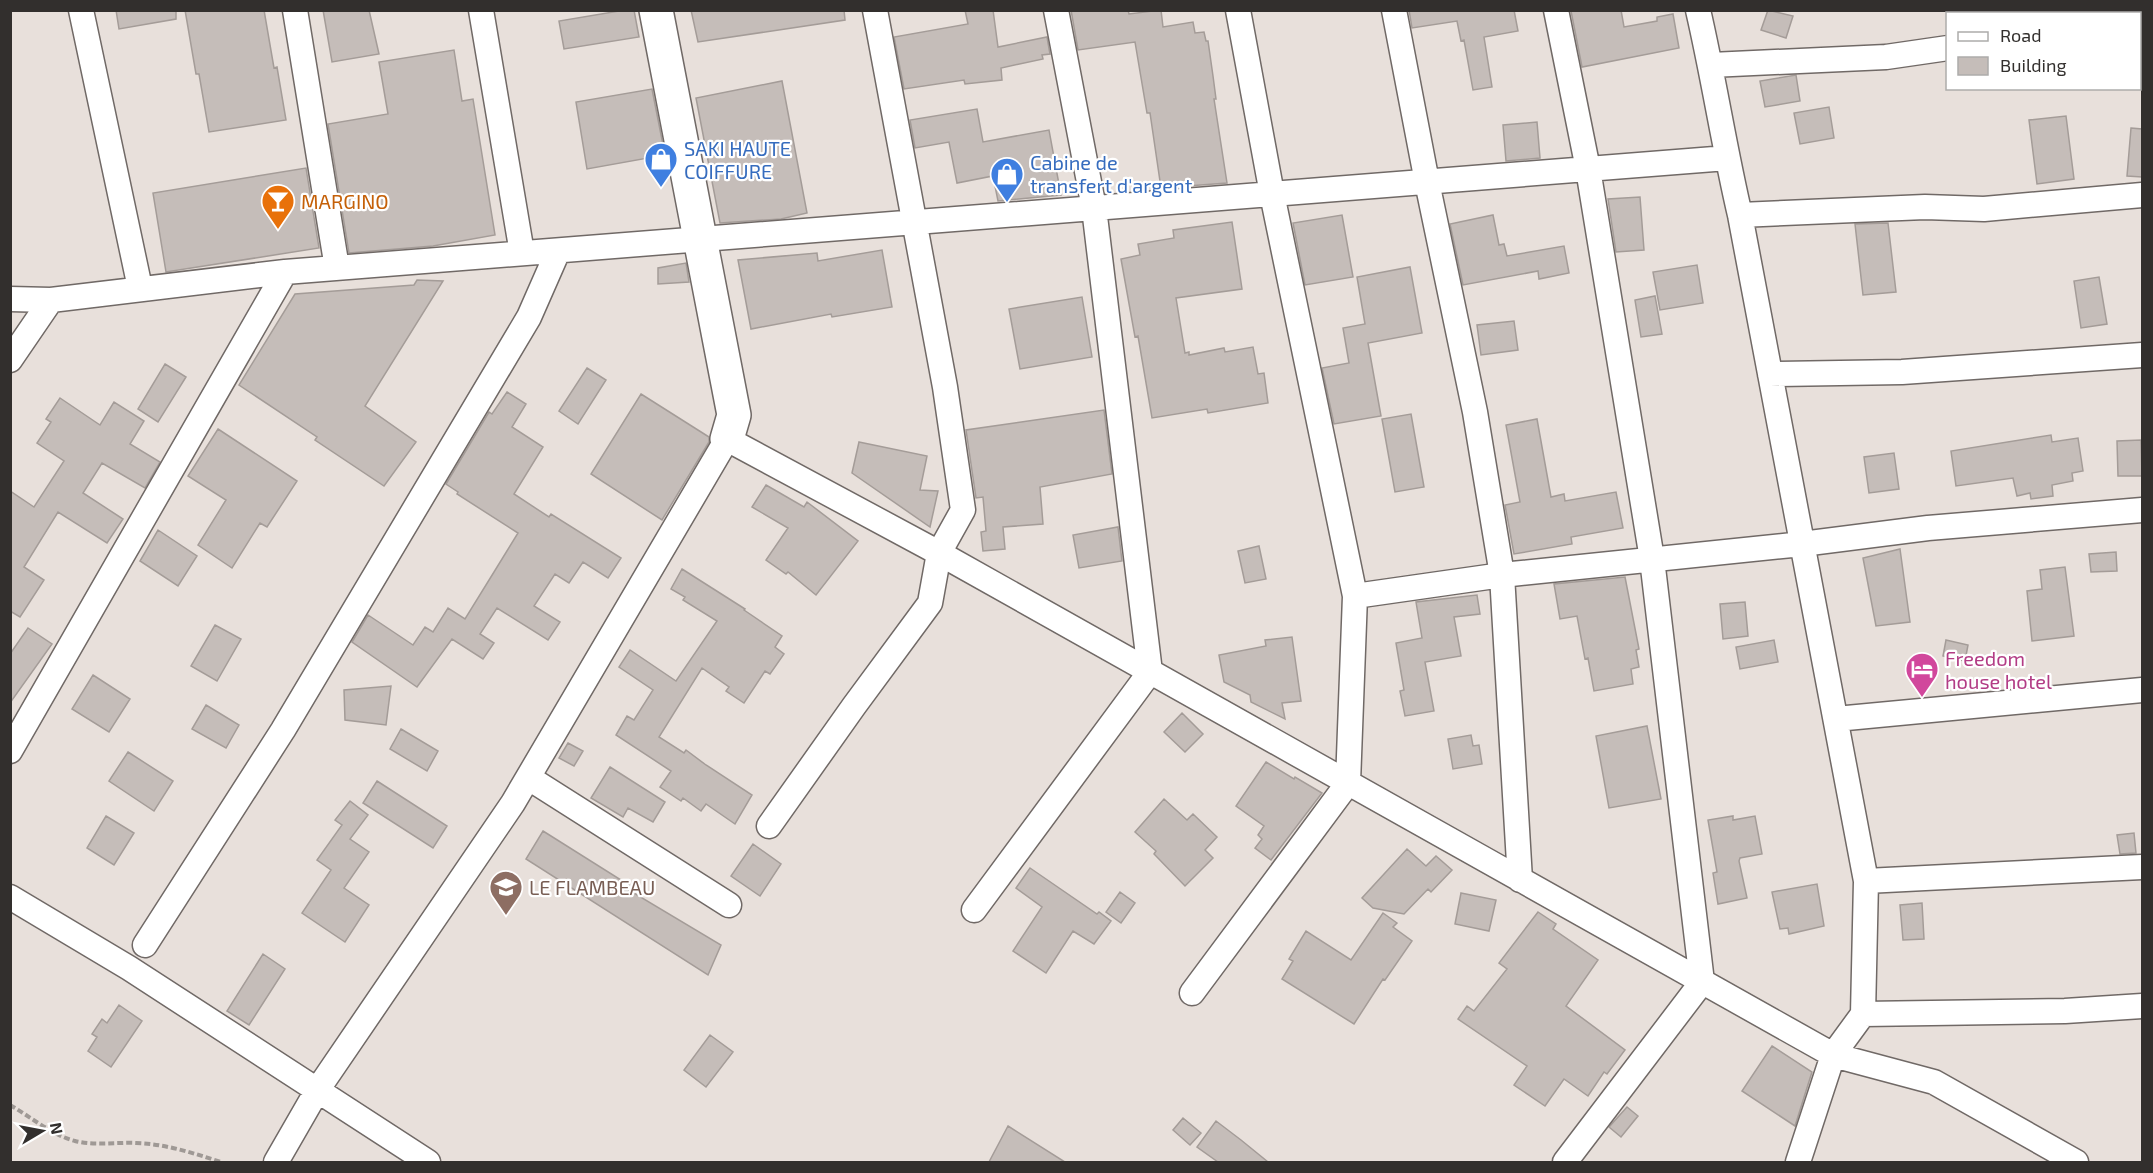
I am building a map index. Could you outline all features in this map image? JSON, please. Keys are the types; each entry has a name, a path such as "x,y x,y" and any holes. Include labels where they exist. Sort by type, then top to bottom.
{"street":[{"path":"81,10 140,288"},
{"path":"295,10 337,268"},
{"path":"482,10 522,253"},
{"path":"276,1162 318,1089 529,778 727,439 734,415 702,239 656,10"},
{"path":"769,826 930,603 939,553 963,510 945,387 875,10"},
{"path":"974,910 1150,672 1094,208 1056,10"},
{"path":"1191,993 1348,783 1355,596 1272,194 1238,10"},
{"path":"1394,10 1475,412 1502,575 1520,880"},
{"path":"1556,10 1588,169 1652,560 1702,982 1564,1162"},
{"path":"1698,10 1740,215 1866,881 1863,1014 1833,1055 1798,1162"},
{"path":"1711,65 1886,57 1946,48"},
{"path":"10,299 51,300 285,272 1727,158"},
{"path":"1740,215 1925,207 1984,209 2142,195"},
{"path":"145,945 283,730 529,316 558,251"},
{"path":"10,751 285,272"},
{"path":"10,360 51,300"},
{"path":"1770,374 1902,372 2142,355"},
{"path":"727,439 939,553 1833,1055 1934,1082 2076,1162"},
{"path":"1355,596 1502,575 1802,544 1928,528 2142,510"},
{"path":"1836,719 2142,690"},
{"path":"529,778 729,905"},
{"path":"1866,881 2142,867"},
{"path":"10,897 129,968 428,1162"},
{"path":"1863,1014 2065,1011 2142,1006"}],"path":[{"path":"10,1105 61,1136 76,1141 95,1144 135,1143 170,1146 221,1162"}],"building":[{"path":"116,10 176,10 176,19 119,29"},
{"path":"185,10 264,10 286,120 209,132"},
{"path":"323,10 369,10 379,54 332,62"},
{"path":"634,10 639,37 564,49 559,21"},
{"path":"691,10 844,10 845,20 698,42"},
{"path":"965,10 993,10 998,47 1047,37 1050,54 1042,55 1043,59 1001,68 1002,80 965,84 964,80 904,89 894,37 968,24"},
{"path":"1071,10 1128,10 1129,14 1161,10 1163,27 1193,22 1195,33 1204,32 1206,41 1208,41 1227,183 1161,188 1150,113 1147,113 1135,42 1078,50"},
{"path":"1409,10 1514,10 1518,31 1484,37 1492,87 1473,90 1464,40 1461,41 1457,21 1412,28"},
{"path":"1621,10 1624,27 1657,21 1657,17 1673,14 1679,48 1582,67 1571,11"},
{"path":"1768,10 1793,16 1786,38 1761,30"},
{"path":"454,50 462,101 473,99 495,235 433,246 349,253 328,124 388,114 379,62"},
{"path":"1796,75 1800,101 1765,107 1760,81"},
{"path":"782,81 807,213 781,219 720,223 696,98"},
{"path":"652,89 665,155 587,169 576,102"},
{"path":"1829,107 1834,138 1800,144 1794,113"},
{"path":"977,109 983,142 1049,130 1061,195 998,201 993,176 957,183 949,142 915,148 910,120"},
{"path":"2066,116 2074,179 2037,184 2029,120"},
{"path":"1537,122 1540,158 1506,161 1503,125"},
{"path":"2131,128 2142,129 2142,177 2127,176"},
{"path":"306,168 319,248 166,272 153,193"},
{"path":"1640,197 1644,250 1616,252 1608,199"},
{"path":"1342,215 1353,277 1305,285 1293,223"},
{"path":"1493,215 1499,245 1504,244 1507,256 1564,246 1569,273 1539,279 1538,271 1463,285 1450,224"},
{"path":"1232,222 1242,289 1176,298 1185,353 1189,352 1189,355 1224,348 1225,352 1253,347 1258,374 1264,373 1268,403 1208,413 1207,409 1152,418 1138,336 1135,337 1121,259 1140,255 1138,244 1174,238 1173,230"},
{"path":"1888,223 1896,292 1863,295 1855,224"},
{"path":"882,250 892,307 832,317 831,314 751,329 738,260 817,253 818,261"},
{"path":"686,263 689,282 658,284 658,268"},
{"path":"1697,265 1703,303 1660,310 1653,272"},
{"path":"1410,267 1422,333 1368,343 1381,416 1334,424 1322,368 1349,363 1343,328 1365,324 1357,277"},
{"path":"2099,277 2107,324 2081,328 2074,281"},
{"path":"417,280 443,281 365,406 416,442 384,486 315,440 317,437 239,385 295,294 414,285"},
{"path":"1655,296 1662,334 1641,337 1635,300"},
{"path":"1082,297 1092,357 1020,369 1009,309"},
{"path":"1514,321 1518,350 1481,355 1477,325"},
{"path":"165,364 186,377 158,422 138,409"},
{"path":"587,368 606,380 578,424 559,411"},
{"path":"507,392 526,404 512,427 543,447 514,494 549,517 551,514 621,558 608,578 583,562 569,583 555,574 534,606 560,622 548,640 497,608 480,634 494,643 483,659 452,639 417,687 352,642 368,615 413,645 425,627 433,632 448,608 465,619 518,533 457,494 458,492 446,484 489,412 492,414"},
{"path":"641,394 709,437 709,442 662,520 591,474"},
{"path":"60,398 100,425 114,402 144,421 130,444 160,462 145,488 102,463 83,493 123,519 107,543 58,512 24,567 44,580 20,617 10,611 10,491 34,507 64,461 37,443 51,422 46,419"},
{"path":"1104,410 1112,474 1040,487 1043,524 1003,527 1005,549 983,551 981,532 986,531 983,497 976,498 966,430"},
{"path":"1411,414 1424,487 1395,492 1382,419"},
{"path":"1537,419 1551,497 1564,494 1565,501 1616,492 1623,528 1571,537 1572,544 1514,554 1505,505 1520,502 1506,425"},
{"path":"218,429 297,481 267,527 260,523 232,568 198,545 226,500 188,476"},
{"path":"2051,435 2052,442 2078,438 2083,471 2072,473 2073,481 2052,485 2053,496 2031,499 2030,493 2017,496 2013,478 1956,486 1951,451"},
{"path":"2141,440 2142,476 2118,476 2117,441"},
{"path":"859,442 927,456 920,490 938,491 930,527 852,473"},
{"path":"1894,453 1899,489 1869,493 1864,457"},
{"path":"766,485 804,507 807,502 858,541 816,595 788,572 786,574 766,560 788,528 752,507"},
{"path":"1118,527 1122,561 1079,568 1073,535"},
{"path":"158,530 197,556 178,586 140,561"},
{"path":"1259,546 1266,579 1245,583 1238,551"},
{"path":"1900,549 1910,622 1876,626 1863,558"},
{"path":"2116,552 2117,571 2091,572 2089,554"},
{"path":"2065,567 2074,636 2032,641 2027,591 2042,589 2040,570"},
{"path":"682,569 745,609 782,636 775,647 784,654 770,674 765,671 744,703 726,691 729,687 702,668 659,737 684,753 686,750 752,795 735,824 706,804 701,811 683,798 681,801 660,787 671,771 616,735 627,716 634,720 653,690 619,667 630,650 676,681 717,621 683,600 685,597 671,589"},
{"path":"1625,577 1639,649 1636,650 1639,667 1631,669 1633,684 1594,691 1577,616 1560,619 1554,584"},
{"path":"1477,595 1480,614 1454,617 1461,656 1425,662 1434,711 1405,716 1400,691 1404,690 1396,643 1422,638 1416,602"},
{"path":"1745,602 1748,636 1723,639 1720,604"},
{"path":"215,625 241,639 217,681 191,666"},
{"path":"28,628 52,644 10,703 10,654"},
{"path":"1292,637 1301,701 1282,703 1285,719 1251,702 1250,695 1224,682 1219,655 1266,646 1265,640"},
{"path":"1774,640 1778,662 1740,669 1736,647"},
{"path":"1946,640 1968,645 1965,661 1943,656"},
{"path":"93,675 130,699 109,732 72,709"},
{"path":"391,686 386,725 345,720 344,690"},
{"path":"206,705 239,725 226,748 192,729"},
{"path":"1182,713 1203,734 1185,752 1164,732"},
{"path":"1647,726 1661,799 1609,808 1596,736"},
{"path":"401,729 438,751 427,771 390,749"},
{"path":"1471,735 1473,746 1479,745 1482,764 1453,769 1448,739"},
{"path":"568,743 583,751 574,766 559,758"},
{"path":"128,752 173,781 154,811 109,781"},
{"path":"1266,762 1322,793 1271,860 1255,848 1262,839 1258,835 1264,826 1236,806"},
{"path":"610,767 665,802 653,822 628,808 623,817 591,798"},
{"path":"377,781 447,826 433,848 363,803"},
{"path":"1164,799 1187,820 1193,814 1217,837 1205,850 1213,858 1185,886 1154,854 1156,851 1135,832"},
{"path":"350,801 368,815 350,839 369,852 344,888 369,905 345,942 302,913 331,870 317,860 342,825 335,820"},
{"path":"106,816 134,833 114,865 87,848"},
{"path":"1733,816 1733,820 1755,816 1762,854 1740,858 1747,898 1718,904 1713,873 1717,872 1708,820"},
{"path":"543,831 629,885 627,889 721,945 708,975 526,859"},
{"path":"2134,833 2136,853 2120,854 2117,835"},
{"path":"753,844 781,864 760,896 731,876"},
{"path":"1407,849 1426,866 1436,856 1452,870 1431,892 1428,889 1404,914 1373,908 1362,898"},
{"path":"1030,868 1097,914 1099,912 1111,921 1094,944 1073,931 1046,973 1013,951 1042,907 1016,888"},
{"path":"1817,884 1824,926 1789,934 1788,928 1780,929 1772,892"},
{"path":"1120,892 1135,903 1121,923 1106,912"},
{"path":"1461,893 1496,900 1489,931 1455,924"},
{"path":"1922,903 1924,939 1903,940 1900,905"},
{"path":"1538,912 1556,924 1553,929 1598,960 1566,1006 1625,1050 1607,1074 1604,1072 1588,1096 1564,1079 1545,1106 1514,1085 1527,1066 1458,1019 1467,1006 1474,1011 1507,969 1499,963"},
{"path":"1383,913 1397,923 1393,927 1412,941 1385,980 1383,979 1354,1024 1282,979 1293,961 1289,959 1306,931 1351,960"},
{"path":"263,954 285,969 249,1025 227,1011"},
{"path":"119,1005 142,1021 111,1067 88,1051 97,1037 92,1034 102,1019 107,1023"},
{"path":"710,1035 733,1052 706,1087 684,1070"},
{"path":"1772,1046 1812,1072 1795,1126 1742,1091"},
{"path":"1627,1107 1638,1116 1621,1137 1609,1127"},
{"path":"1183,1118 1201,1133 1190,1145 1173,1130"},
{"path":"1216,1121 1268,1162 1218,1162 1197,1147"},
{"path":"1008,1126 1065,1162 989,1162"}],"place":[{"name":"SAKI HAUTE COIFFURE","path":"661,188"},
{"name":"Cabine de transfert d'argent","path":"1007,203"},
{"name":"MARGINO","path":"278,230"},
{"name":"Freedom house hotel","path":"1922,698"},
{"name":"LE FLAMBEAU","path":"506,916"}]}
